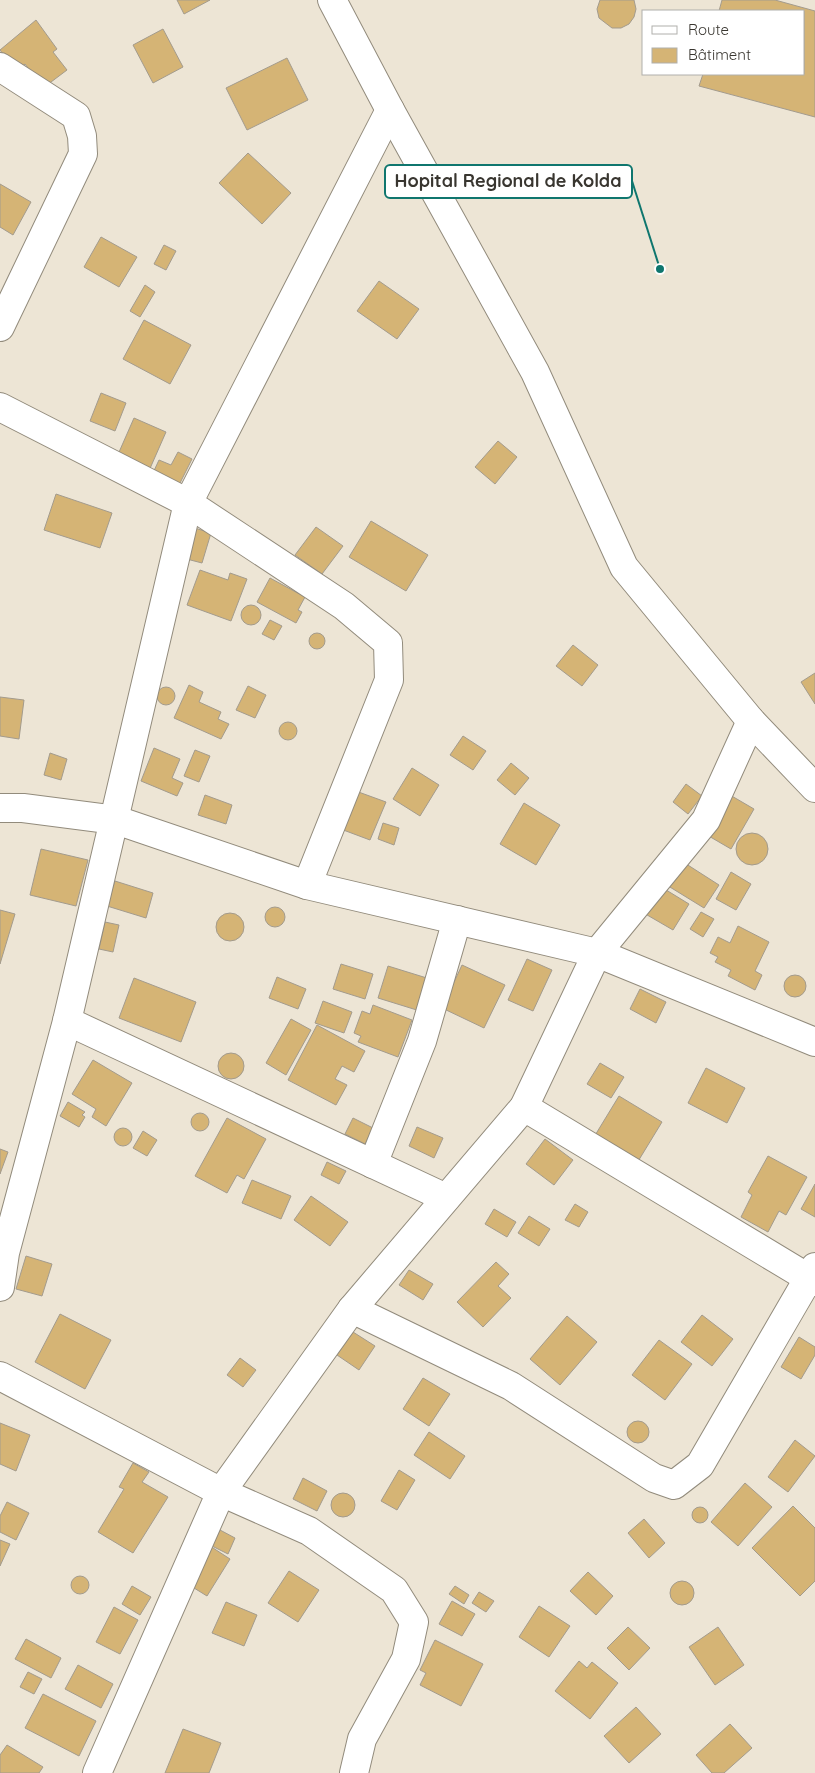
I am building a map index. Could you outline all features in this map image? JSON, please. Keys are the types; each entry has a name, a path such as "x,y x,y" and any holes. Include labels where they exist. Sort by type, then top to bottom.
{"street":[{"path":"332,0 390,110 535,372 624,567 751,722 815,788"},
{"path":"0,67 76,116 82,136 83,154 0,327"},
{"path":"0,1287 3,1252 68,1022 188,503 390,110"},
{"path":"0,407 188,503 344,606 388,643 389,680 307,885"},
{"path":"97,1773 221,1492 352,1309 524,1107 597,953 706,820 751,722"},
{"path":"0,808 23,808 116,820 307,885 597,953 815,1042"},
{"path":"372,1164 422,1041 457,920"},
{"path":"68,1022 446,1198"},
{"path":"352,1309 511,1386 654,1478 674,1485 700,1465 813,1276 524,1107"},
{"path":"0,1376 221,1492 309,1532 394,1590 414,1622 406,1659 362,1739 354,1773"}],"building":[{"path":"177,0 210,0 184,14"},
{"path":"600,0 634,0 636,9 634,17 629,24 621,28 612,28 599,18 597,9"},
{"path":"722,0 775,0 815,11 815,117 699,86 703,75 805,75 805,10 719,10"},
{"path":"36,20 57,49 53,52 67,70 43,88 25,64 16,71 0,50"},
{"path":"163,29 183,67 153,83 133,45"},
{"path":"287,58 308,100 247,130 226,88"},
{"path":"248,153 291,193 262,224 219,183"},
{"path":"0,184 31,202 13,235 0,227"},
{"path":"101,237 137,257 119,287 84,267"},
{"path":"164,245 176,251 166,270 154,264"},
{"path":"379,281 419,309 397,339 357,311"},
{"path":"145,285 155,292 140,317 130,311"},
{"path":"144,320 191,345 170,384 123,359"},
{"path":"101,393 126,403 115,431 90,421"},
{"path":"134,418 166,432 148,473 116,459"},
{"path":"498,441 517,457 495,484 475,467"},
{"path":"178,452 192,459 178,487 152,475 159,460 171,465"},
{"path":"56,494 112,513 100,548 44,530"},
{"path":"371,521 428,555 406,591 349,557"},
{"path":"188,526 211,533 202,563 179,557"},
{"path":"316,527 343,546 322,574 295,555"},
{"path":"200,570 228,580 230,573 247,579 231,621 187,605"},
{"path":"270,578 305,597 298,610 302,612 296,623 257,602"},
{"path":"251,605 258,608 261,615 258,622 251,625 244,622 241,615 244,608"},
{"path":"270,620 282,626 274,640 262,634"},
{"path":"317,633 323,635 325,641 323,647 317,649 311,647 309,641 311,635"},
{"path":"573,645 598,665 582,686 556,666"},
{"path":"815,673 815,704 801,682"},
{"path":"189,685 203,692 199,702 221,712 218,719 229,724 221,739 174,718"},
{"path":"248,686 266,695 255,718 236,710"},
{"path":"166,687 172,690 175,696 172,702 166,705 160,702 157,696 160,690"},
{"path":"0,697 24,700 19,739 0,736"},
{"path":"288,722 294,725 297,731 294,737 288,740 282,737 279,731 282,725"},
{"path":"463,736 486,751 473,770 450,755"},
{"path":"154,748 180,759 172,778 183,783 177,796 141,781"},
{"path":"195,750 210,756 199,782 184,776"},
{"path":"50,753 67,759 61,780 44,775"},
{"path":"511,763 529,778 515,795 497,780"},
{"path":"412,768 439,785 420,816 393,799"},
{"path":"686,784 702,796 688,814 673,802"},
{"path":"353,790 386,802 370,840 338,828"},
{"path":"205,795 232,805 226,824 198,815"},
{"path":"730,795 754,809 731,849 707,835"},
{"path":"524,803 560,825 536,865 500,844"},
{"path":"383,823 399,828 394,845 378,839"},
{"path":"752,833 763,838 768,849 763,860 752,865 741,860 736,849 741,838"},
{"path":"41,849 88,860 76,906 30,895"},
{"path":"680,860 719,885 704,908 665,884"},
{"path":"731,872 751,884 736,910 716,899"},
{"path":"115,881 153,893 146,918 107,906"},
{"path":"658,885 689,904 673,930 642,912"},
{"path":"275,907 282,910 285,917 282,924 275,927 268,924 265,917 268,910"},
{"path":"0,910 15,914 0,964"},
{"path":"701,912 714,919 703,937 690,929"},
{"path":"230,913 240,917 244,927 240,937 230,941 220,937 216,927 220,917"},
{"path":"105,922 119,925 113,952 99,949"},
{"path":"738,926 769,942 755,971 762,975 755,990 728,976 731,970 715,962 718,957 710,953 718,937 730,943"},
{"path":"527,959 552,970 533,1011 508,1000"},
{"path":"341,964 373,974 365,999 333,989"},
{"path":"462,965 505,985 484,1028 442,1008"},
{"path":"388,966 430,979 420,1011 378,998"},
{"path":"795,975 803,978 806,986 803,994 795,997 787,994 784,986 787,978"},
{"path":"277,977 306,989 298,1009 269,998"},
{"path":"134,978 196,1002 181,1042 119,1018"},
{"path":"640,989 666,1002 656,1023 630,1009"},
{"path":"323,1001 352,1012 344,1033 315,1023"},
{"path":"373,1005 412,1020 398,1057 358,1042 361,1036 354,1033 362,1011 370,1014"},
{"path":"291,1019 311,1030 286,1075 266,1063"},
{"path":"317,1025 365,1051 354,1072 342,1066 335,1079 347,1085 336,1105 288,1080"},
{"path":"231,1053 240,1057 244,1066 240,1075 231,1079 222,1075 218,1066 222,1057"},
{"path":"93,1060 132,1083 106,1126 92,1117 96,1109 72,1094"},
{"path":"600,1063 624,1077 611,1098 587,1084"},
{"path":"706,1068 745,1088 727,1123 688,1103"},
{"path":"619,1096 662,1122 637,1163 594,1137"},
{"path":"68,1102 85,1112 82,1115 85,1117 79,1127 60,1116"},
{"path":"200,1113 206,1116 209,1122 206,1128 200,1131 194,1128 191,1122 194,1116"},
{"path":"227,1118 266,1139 244,1179 237,1175 227,1193 195,1176"},
{"path":"353,1118 373,1128 365,1144 345,1134"},
{"path":"417,1127 443,1138 434,1158 409,1146"},
{"path":"123,1128 129,1131 132,1137 129,1143 123,1146 117,1143 114,1137 117,1131"},
{"path":"143,1131 157,1140 147,1156 133,1148"},
{"path":"545,1139 573,1160 554,1185 526,1164"},
{"path":"0,1149 8,1152 0,1174"},
{"path":"768,1156 807,1177 786,1215 779,1211 768,1232 741,1217 752,1195 748,1192"},
{"path":"327,1162 346,1171 339,1184 321,1175"},
{"path":"252,1180 291,1196 281,1219 242,1203"},
{"path":"815,1184 815,1217 801,1209"},
{"path":"311,1196 348,1222 330,1246 294,1220"},
{"path":"575,1204 588,1212 579,1227 565,1220"},
{"path":"494,1209 516,1222 507,1237 485,1224"},
{"path":"529,1216 550,1229 539,1246 518,1233"},
{"path":"26,1256 52,1264 42,1296 16,1289"},
{"path":"496,1262 509,1274 498,1286 511,1298 483,1327 457,1302"},
{"path":"409,1270 433,1284 423,1300 399,1285"},
{"path":"60,1314 111,1340 85,1389 35,1362"},
{"path":"702,1315 733,1339 712,1366 681,1342"},
{"path":"567,1316 597,1342 560,1385 530,1359"},
{"path":"353,1332 375,1346 359,1370 337,1355"},
{"path":"799,1337 815,1347 815,1355 801,1379 781,1367"},
{"path":"659,1340 692,1364 665,1400 632,1375"},
{"path":"240,1358 256,1370 243,1387 227,1375"},
{"path":"423,1378 450,1394 429,1426 403,1409"},
{"path":"634,1421 642,1421 649,1428 649,1436 642,1443 634,1443 627,1436 627,1428"},
{"path":"0,1423 30,1435 16,1471 0,1464"},
{"path":"429,1432 465,1456 450,1479 414,1455"},
{"path":"795,1440 815,1456 788,1492 768,1477"},
{"path":"133,1463 149,1472 142,1482 168,1497 133,1553 98,1532 124,1489 119,1487"},
{"path":"399,1470 415,1480 397,1510 381,1501"},
{"path":"303,1478 327,1491 317,1511 293,1499"},
{"path":"745,1483 772,1507 738,1546 711,1522"},
{"path":"343,1493 352,1496 355,1505 352,1514 343,1517 334,1514 331,1505 334,1496"},
{"path":"7,1502 29,1513 16,1540 0,1532 0,1516"},
{"path":"793,1506 815,1528 815,1581 800,1596 752,1548"},
{"path":"697,1507 703,1507 708,1512 706,1521 697,1523 692,1518 692,1512"},
{"path":"644,1519 665,1543 649,1558 628,1533"},
{"path":"220,1530 235,1538 228,1554 212,1546"},
{"path":"0,1540 10,1544 0,1566"},
{"path":"210,1546 230,1559 207,1596 186,1583"},
{"path":"289,1571 319,1590 298,1622 268,1603"},
{"path":"588,1572 613,1596 596,1615 570,1591"},
{"path":"76,1576 84,1576 89,1581 87,1592 76,1594 71,1589 71,1581"},
{"path":"682,1581 691,1584 694,1593 691,1602 682,1605 673,1602 670,1593 673,1584"},
{"path":"132,1586 151,1597 140,1615 122,1604"},
{"path":"455,1586 469,1595 464,1604 449,1594"},
{"path":"479,1592 494,1601 486,1612 472,1603"},
{"path":"452,1601 475,1614 462,1636 439,1624"},
{"path":"226,1602 257,1615 244,1646 212,1633"},
{"path":"539,1606 570,1626 549,1657 519,1637"},
{"path":"114,1607 138,1620 120,1654 96,1642"},
{"path":"628,1627 650,1648 629,1670 607,1648"},
{"path":"718,1627 744,1665 715,1685 689,1647"},
{"path":"26,1639 61,1658 51,1678 15,1659"},
{"path":"435,1640 483,1664 461,1706 420,1685 426,1673 420,1670"},
{"path":"579,1661 587,1668 592,1662 618,1683 590,1719 555,1691"},
{"path":"78,1665 113,1684 101,1708 65,1689"},
{"path":"28,1672 42,1679 34,1694 20,1687"},
{"path":"43,1694 96,1721 79,1756 25,1728"},
{"path":"636,1707 661,1734 629,1763 604,1736"},
{"path":"730,1724 752,1748 724,1773 712,1773 696,1755"},
{"path":"183,1729 221,1743 209,1773 165,1773"},
{"path":"7,1745 43,1767 39,1773 0,1773 0,1755"}],"place":[{"name":"Hopital Regional de Kolda","path":"660,269"}]}
